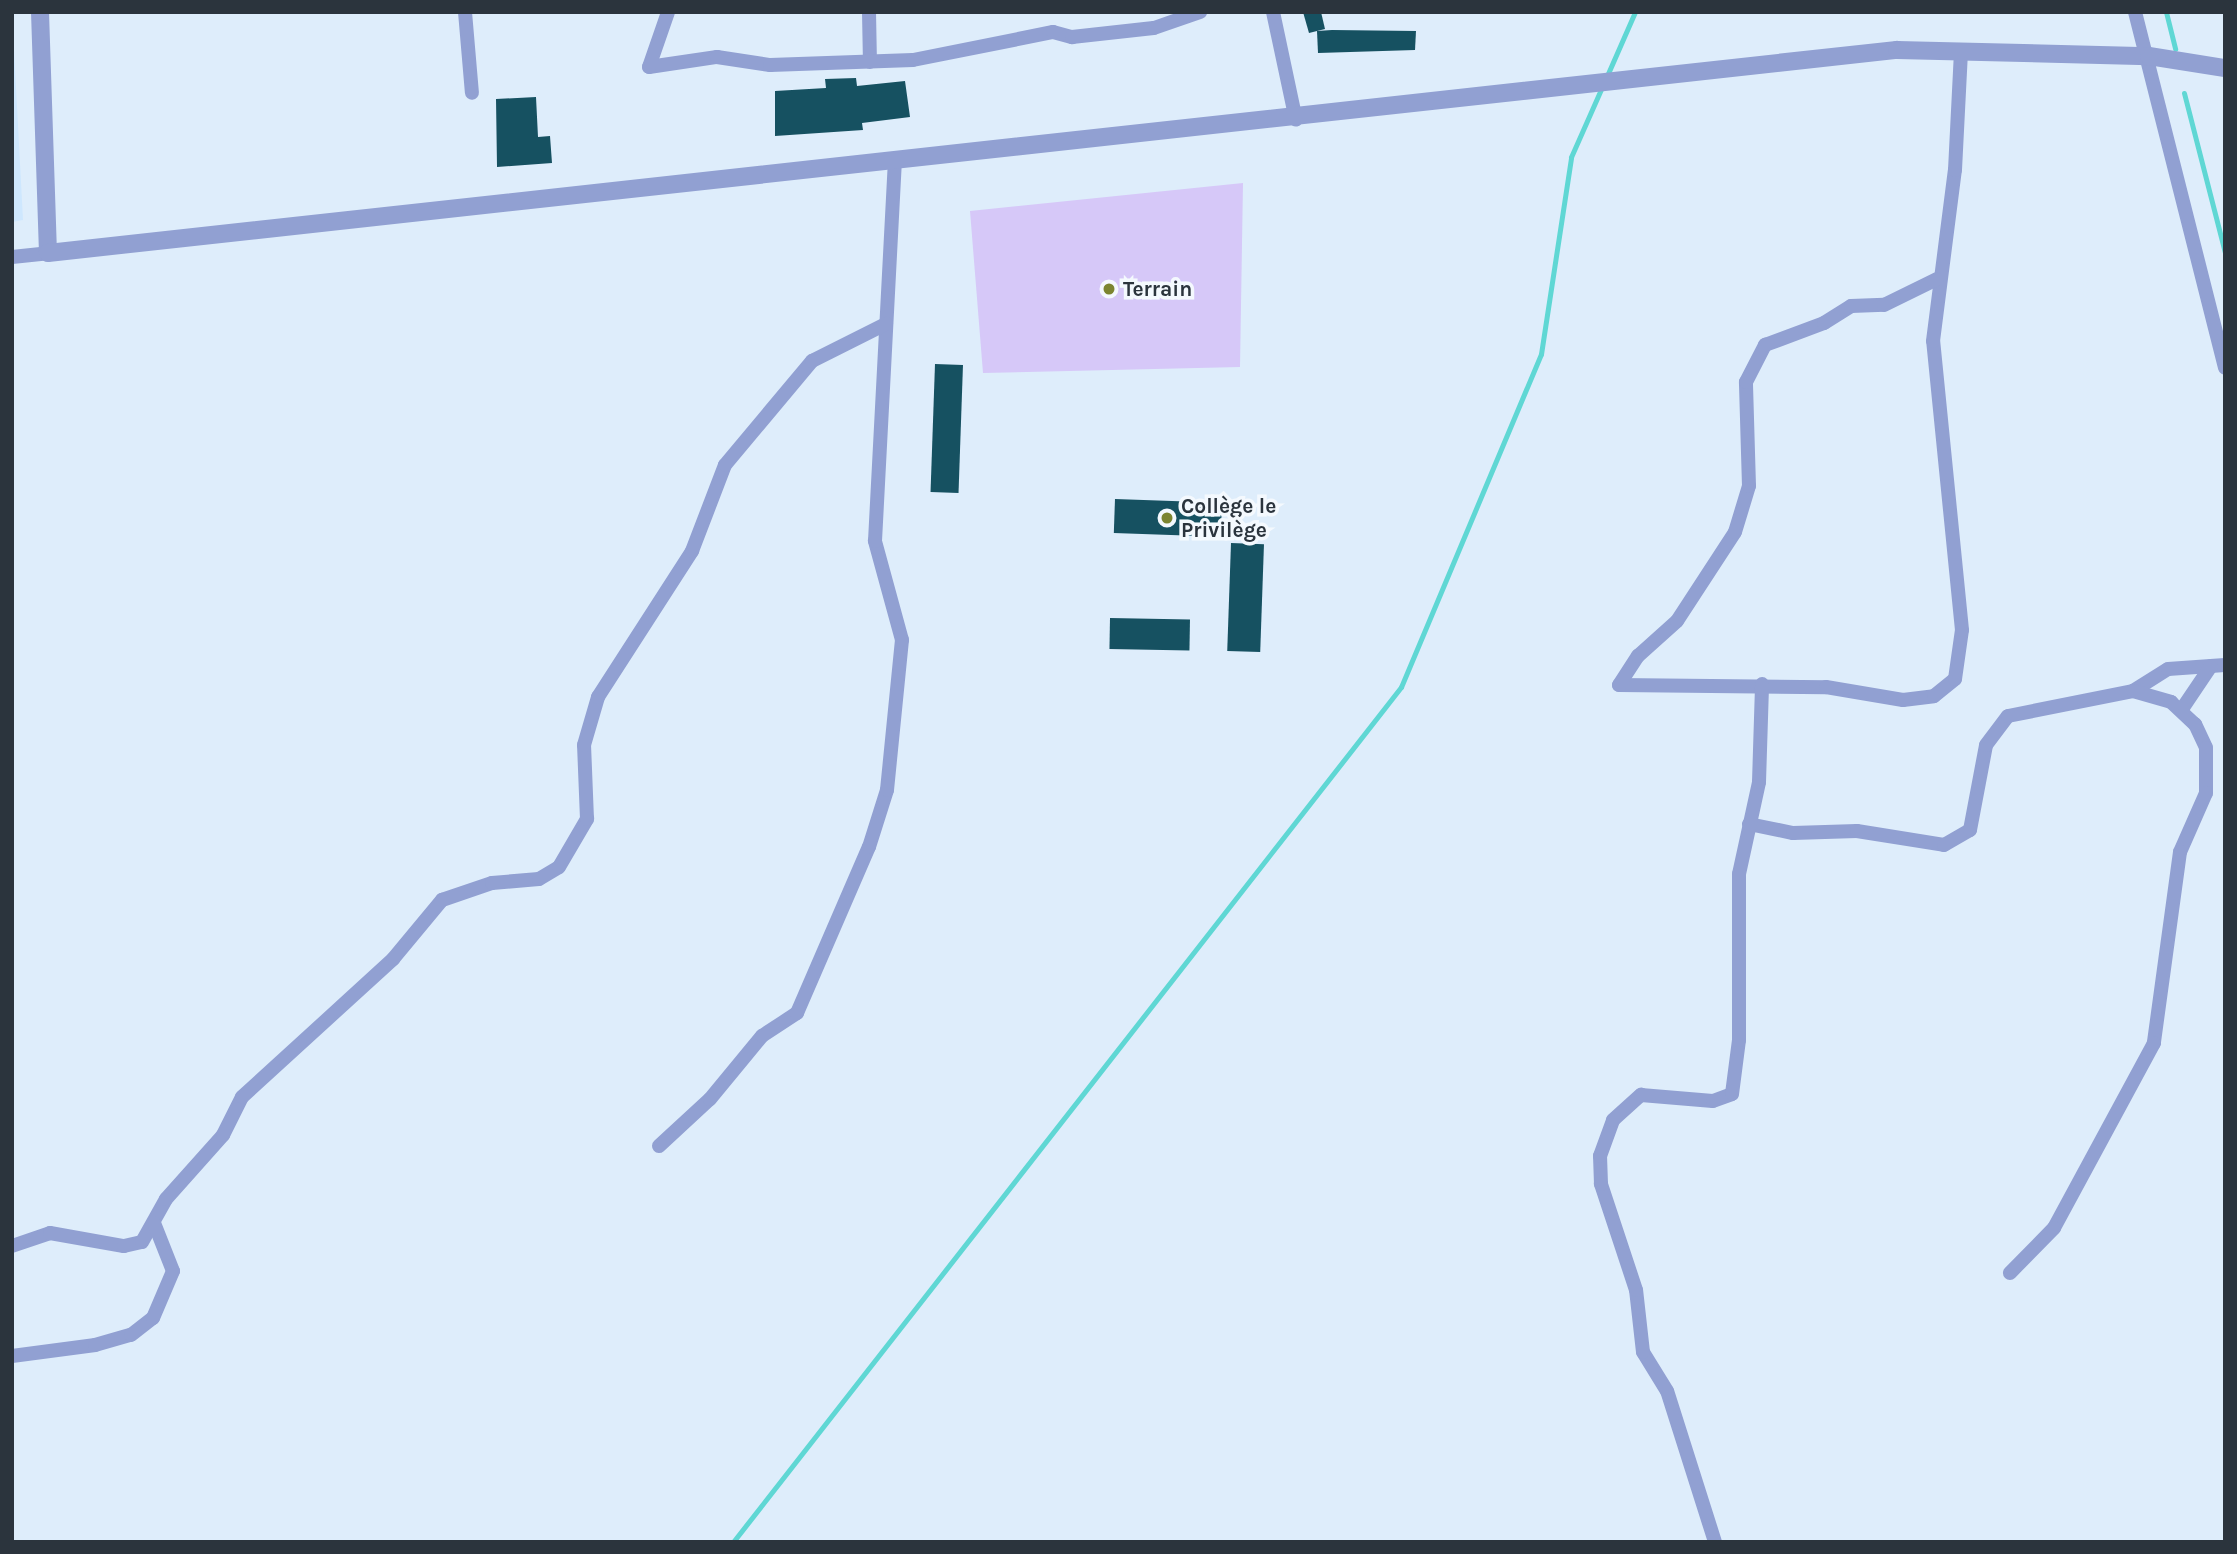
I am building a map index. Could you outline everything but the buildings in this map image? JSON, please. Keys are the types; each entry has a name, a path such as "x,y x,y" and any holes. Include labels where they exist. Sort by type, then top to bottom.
{"street":[{"path":"40,12 48,253"},
{"path":"465,12 472,93"},
{"path":"668,12 649,67 717,57 770,65 930,58 1053,32 1072,37 1154,28 1200,12"},
{"path":"869,12 870,62"},
{"path":"1273,12 1296,120"},
{"path":"2135,12 2149,57 2225,368"},
{"path":"12,257 1296,120 1897,50 2149,57 2225,68"},
{"path":"1937,279 1884,305 1851,306 1824,324 1765,345 1745,390 1750,470 1742,517 1694,598 1619,685 1762,684 1903,700 1934,696 1955,679 1962,630 1933,341 1937,279 1955,170 1961,50"},
{"path":"659,1146 710,1099 759,1039 797,1013 869,847 887,790 902,653 875,541 895,163"},
{"path":"12,1246 50,1233 134,1246 154,1223 166,1199 223,1135 242,1097 401,951 442,900 492,883 539,879 559,867 587,818 584,745 598,697 692,551 725,465 812,362 886,324"},
{"path":"1749,824 1793,833 1857,831 1944,845 1970,830 1986,745 2001,720 2133,691 2168,669 2218,665"},
{"path":"2182,709 2218,665"},
{"path":"1714,1542 1667,1391 1643,1352 1636,1290 1601,1184 1600,1156 1613,1121 1641,1095 1713,1101 1732,1094 1739,1040 1739,874 1759,782 1762,684"},
{"path":"2010,1273 2054,1228 2154,1043 2180,852 2202,808 2208,771 2200,735 2182,709 2133,691"},
{"path":"12,1356 95,1345 131,1335 153,1318 173,1271 154,1223"}],"shaded area":[{"path":"12,12 23,220 12,222"},
{"name":"Terrain","path":"1243,183 1240,367 983,373 970,211"}],"waterway":[{"path":"1606,78 1635,12"},
{"path":"2166,12 2175,49"},
{"path":"733,1542 1401,687 1541,354 1571,157 1602,87"},
{"path":"2184,93 2225,253"}],"place":[{"name":"Terrain","path":"1109,289"},
{"name":"Collège le Privilège","path":"1167,518"}]}
